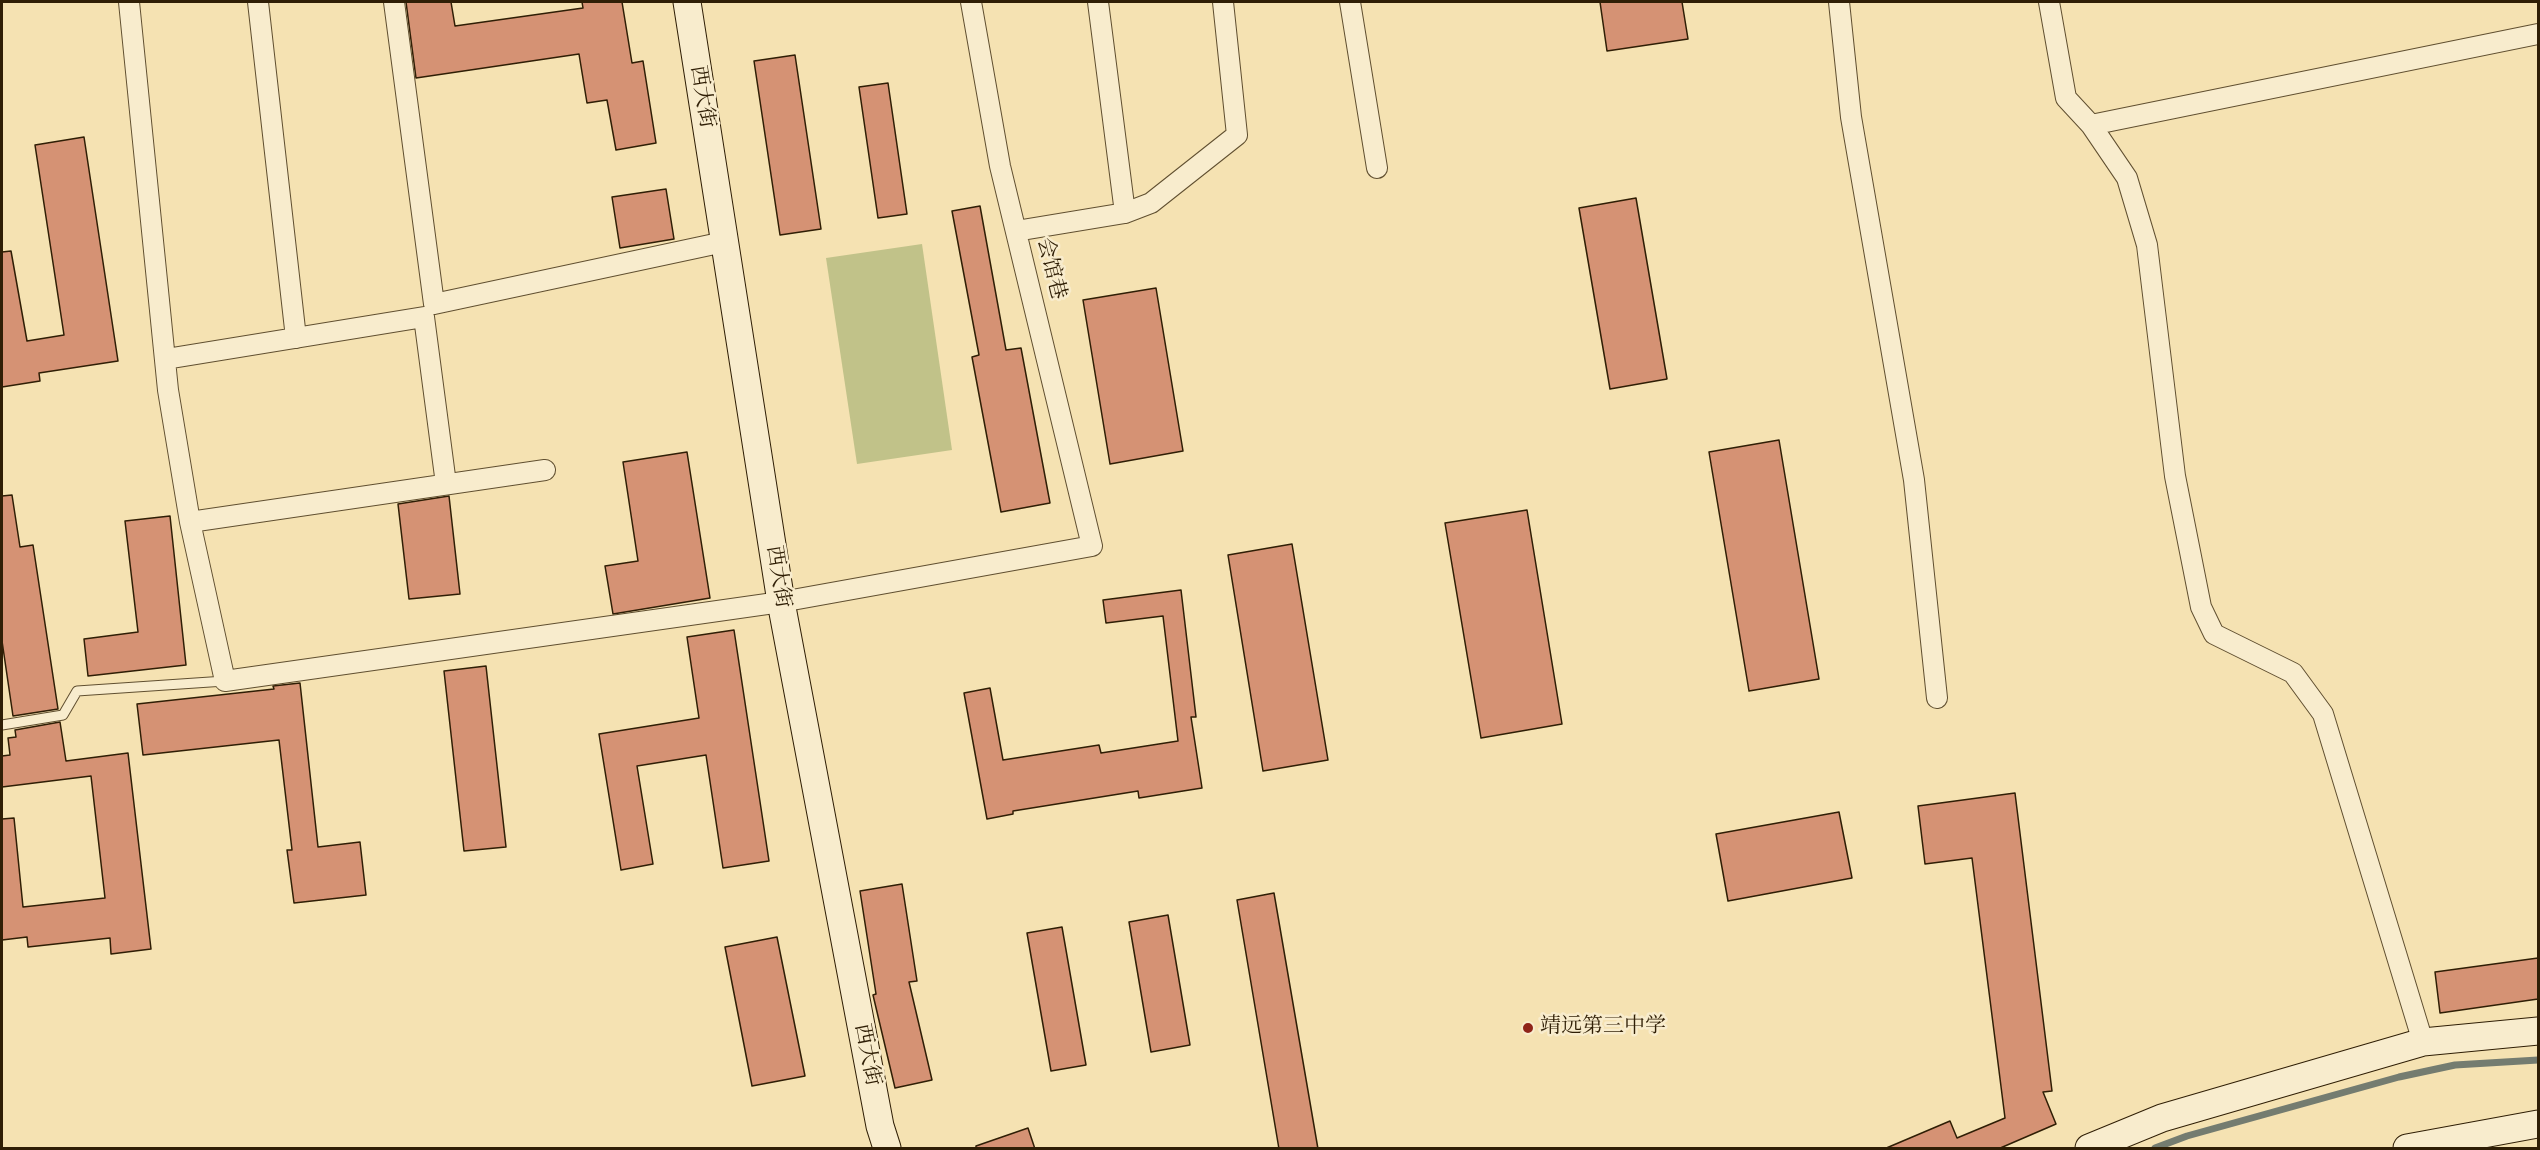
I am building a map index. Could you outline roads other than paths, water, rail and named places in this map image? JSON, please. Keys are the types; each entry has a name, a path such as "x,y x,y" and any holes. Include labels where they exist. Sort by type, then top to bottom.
{"main road":[{"name":"西大街","path":"687,2 781,602 880,1126 887,1149"},
{"path":"2089,1149 2162,1118 2423,1042 2538,1032"},
{"path":"2407,1149 2475,1142 2538,1124"}],"street":[{"path":"129,2 166,359 190,522 225,681 781,602"},
{"path":"258,2 296,338"},
{"path":"394,2 434,304 724,242"},
{"name":"会馆巷","path":"781,602 1092,546 1000,166 971,2"},
{"path":"1098,2 1125,213"},
{"path":"1016,231 1125,213 1151,203 1237,135 1224,2"},
{"path":"1350,2 1377,168"},
{"path":"1839,2 1851,117 1914,480 1937,698"},
{"path":"2049,2 2066,98 2091,125 2127,178 2147,245 2175,476 2201,608 2214,634 2293,673 2324,714 2423,1042"},
{"path":"2091,125 2538,34"},
{"path":"166,359 424,317 446,484"},
{"path":"190,522 545,470"}],"lane":[{"path":"2,725 63,715 77,691 225,681"}],"waterway":[{"path":"2155,1148 2187,1136 2399,1077 2455,1065 2538,1060"}],"place":[{"name":"靖远第三中学","path":"1528,1028"}]}
